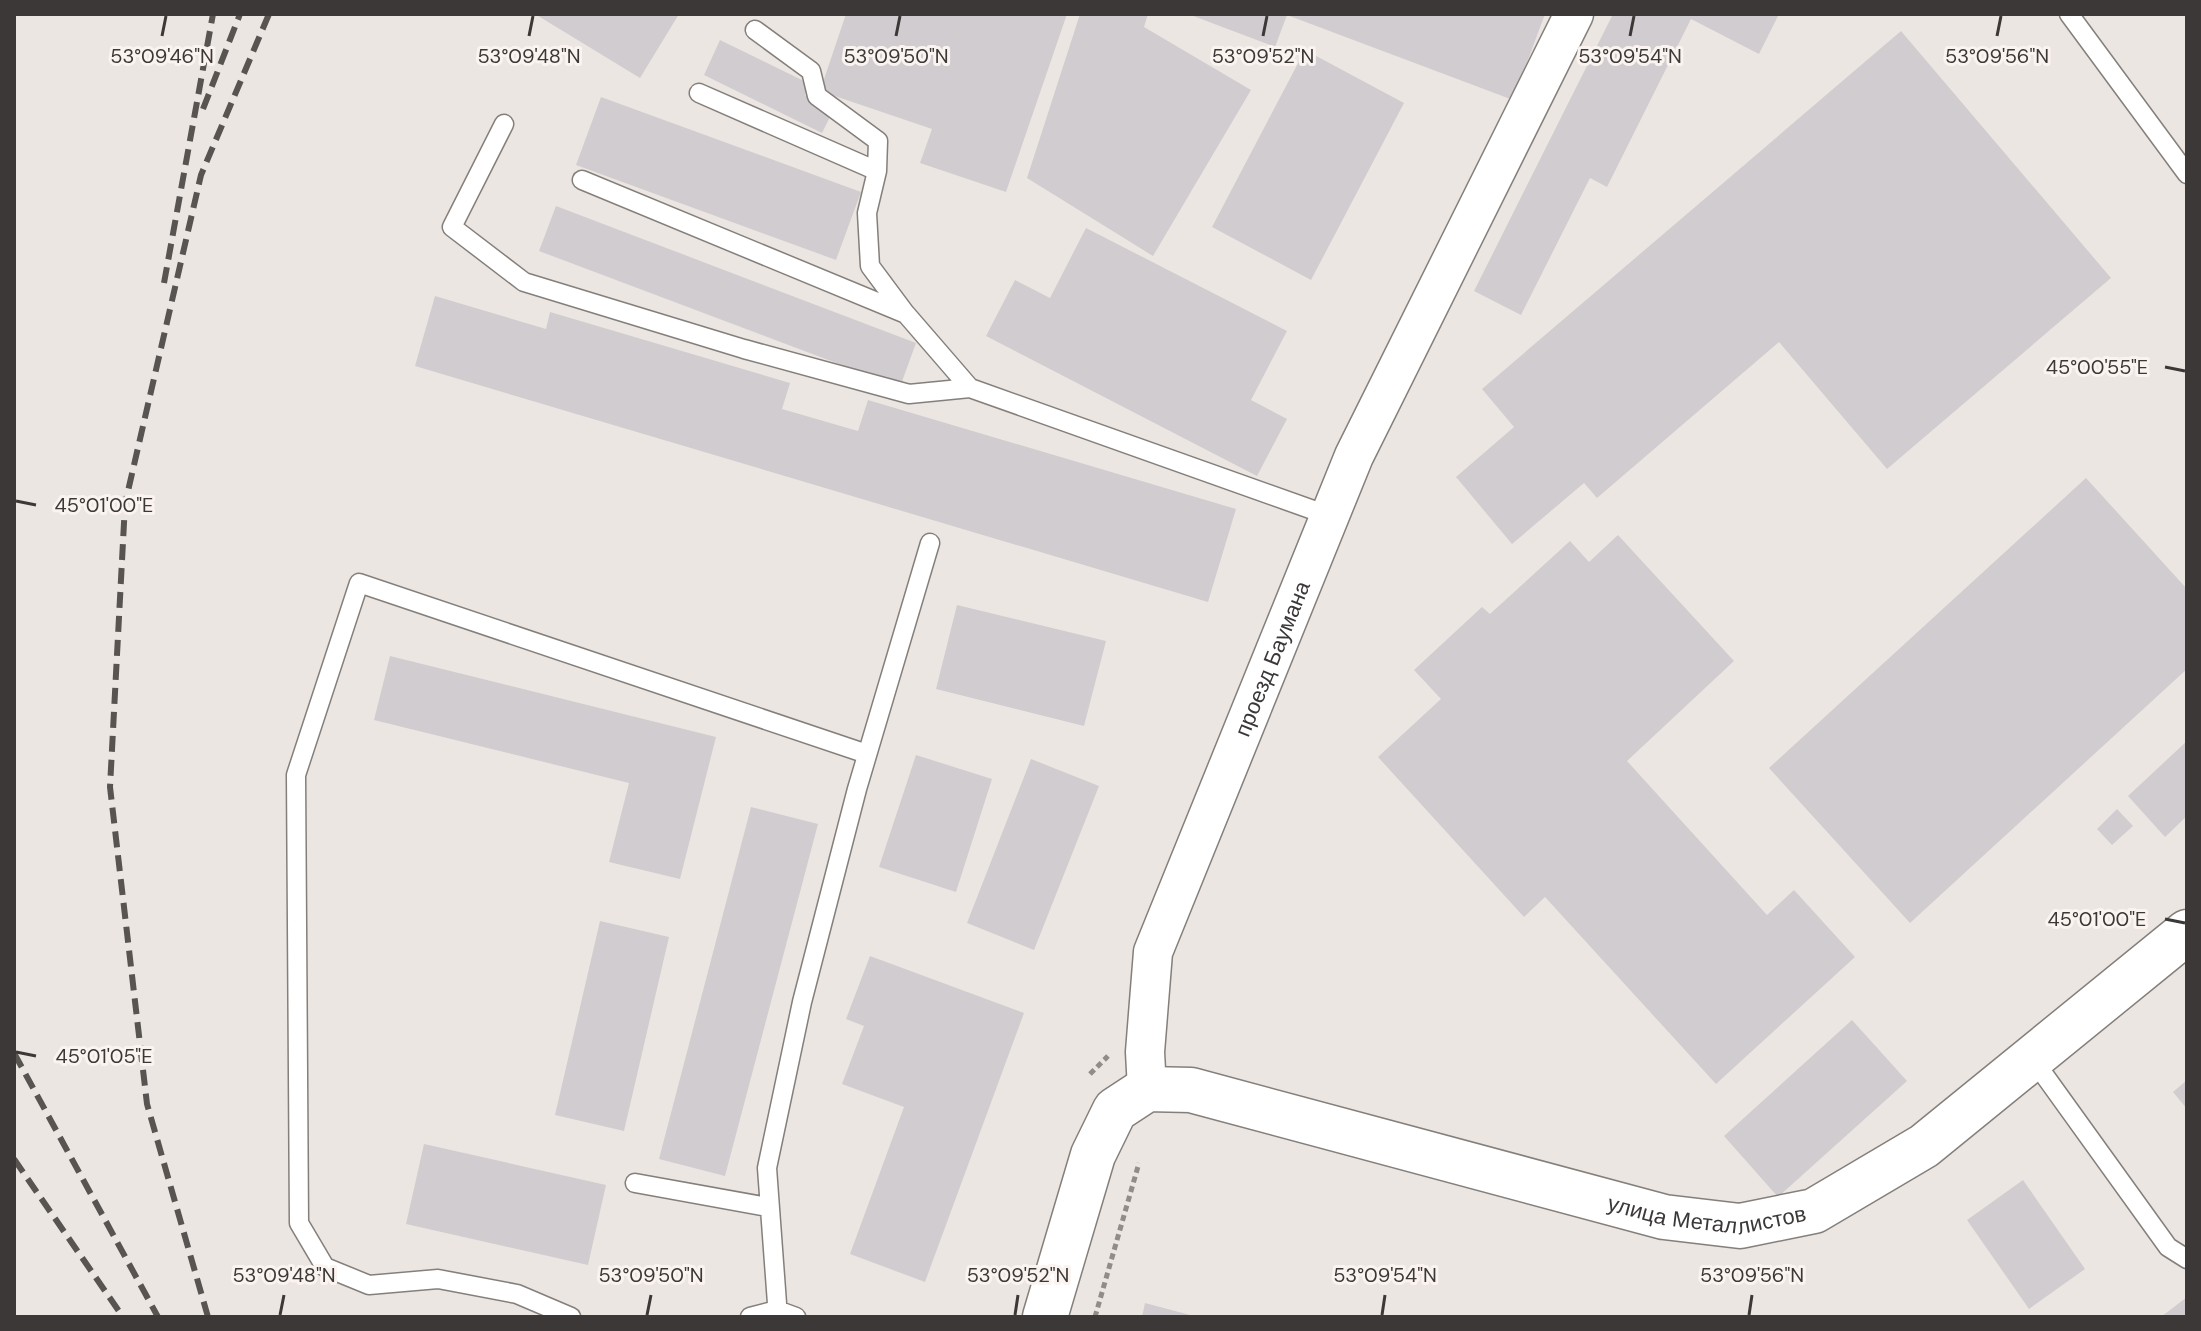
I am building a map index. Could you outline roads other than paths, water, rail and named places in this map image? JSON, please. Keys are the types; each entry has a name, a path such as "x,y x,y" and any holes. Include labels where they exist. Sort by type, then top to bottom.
{"street":[{"name":"проезд Баумана","path":"1146,1070 1153,952 1354,456 1574,14"},
{"name":"улица Металлистов","path":"1146,1070 1191,1090 1664,1217 1740,1226 1814,1211 1924,1146 2187,932"},
{"path":"1045,1317 1093,1155 1115,1110 1146,1070"}],"lane":[{"path":"2069,14 2187,174"},
{"path":"755,30 811,71 817,96 878,141 877,171 867,213 870,266 906,314 970,388"},
{"path":"699,93 877,171"},
{"path":"504,124 452,227 524,282 744,349 909,394 970,388 1330,516"},
{"path":"582,180 906,314"},
{"path":"777,1314 767,1168 796,1033 867,754 930,543"},
{"path":"571,1317 517,1294 438,1279 369,1285 325,1267 299,1223 296,775 359,583 867,754"},
{"path":"2032,1058 2168,1247 2187,1259"},
{"path":"635,1183 768,1207"},
{"path":"750,1317 777,1314 796,1317"}],"railway":[{"path":"164,283 213,14"},
{"path":"203,109 240,14"},
{"path":"208,1317 147,1104 110,787 125,504 201,175 269,14"},
{"path":"14,1053 158,1317"},
{"path":"14,1159 123,1317"}]}
